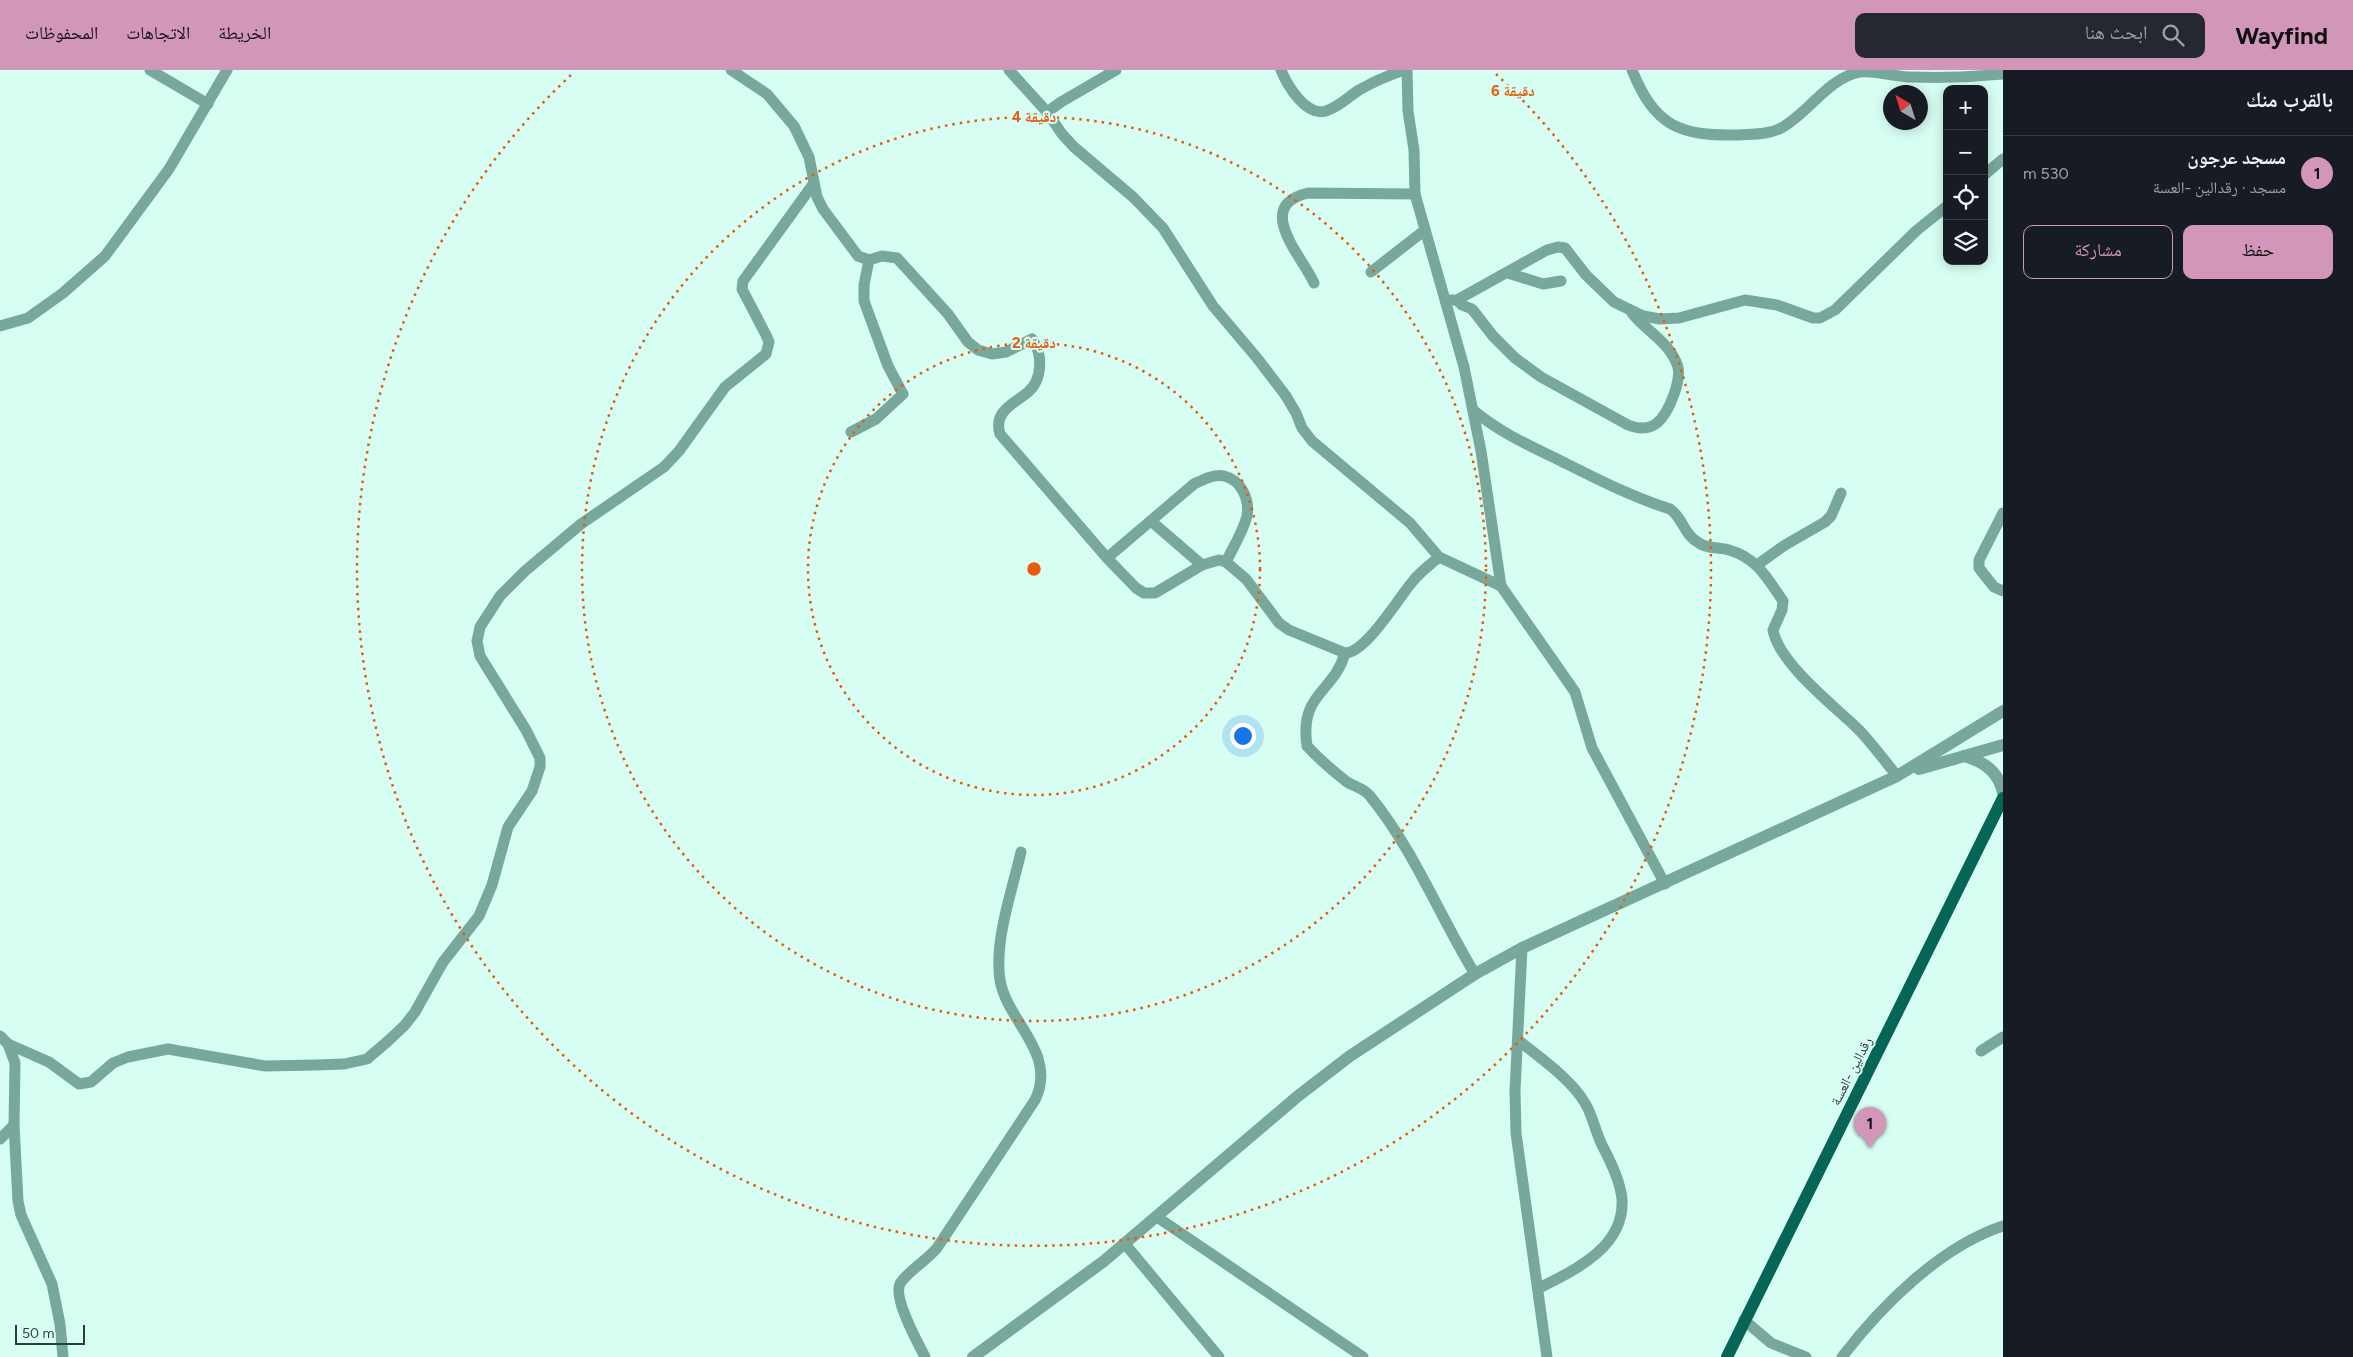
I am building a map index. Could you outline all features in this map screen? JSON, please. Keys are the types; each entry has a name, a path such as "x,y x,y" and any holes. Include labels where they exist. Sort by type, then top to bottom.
{"main road":[{"name":"رقدالين -العسة","path":"1727,1357 2003,798"}],"street":[{"path":"150,70 208,104"},
{"path":"0,326 28,318 63,293 105,256 169,169 227,70"},
{"path":"731,70 767,94 794,126 808,157 817,197 829,218 858,256 869,260 882,256 897,258 948,314 968,342 978,350 992,354 1006,352 1032,339 1036,345 1041,363 1036,381 1029,391 1006,408 997,424 1007,443 1106,558 1125,578 1144,592 1156,593 1165,589 1202,565 1219,560 1226,562 1246,579 1279,623 1289,630 1345,653 1358,650 1365,643 1415,578 1439,557"},
{"path":"1009,70 1047,112 1074,148 1133,197 1163,228 1213,306 1286,396 1302,428 1312,441 1410,523 1439,557 1501,586"},
{"path":"1047,112 1116,70"},
{"path":"1281,70 1295,94 1308,107 1319,112 1326,111 1360,90 1406,70 1408,111 1414,150 1415,194 1425,230 1451,300 1481,451 1501,586 1575,692 1592,748 1665,884"},
{"path":"1632,70 1648,100 1668,123 1691,133 1710,135 1752,135 1781,128 1806,110 1837,81 1858,72 1868,70 1908,74 2003,74"},
{"path":"1988,172 2003,159"},
{"path":"4,1040 49,1062 79,1084 83,1084 90,1082 112,1063 146,1052 168,1049 265,1066 344,1064 366,1059 405,1025 443,962 484,906 508,826 532,791 540,767 540,758 526,730 480,656 477,641 480,627 500,596 525,571 581,524 664,467 679,450 725,387 766,354 769,342 742,289 742,281 814,183"},
{"path":"1314,282 1286,235 1282,217 1284,209 1292,199 1308,193 1415,194"},
{"path":"1451,300 1508,273 1548,250 1558,247 1565,248 1595,285 1614,302 1630,311 1660,319 1678,318 1750,300 1777,305 1813,318 1820,318 1835,310 1916,231 1943,209"},
{"path":"1371,272 1425,230"},
{"path":"850,432 876,419 903,394 888,366 864,301 864,285 869,260"},
{"path":"1508,273 1543,284 1560,281"},
{"path":"1451,300 1472,309 1505,350 1541,377 1628,425 1648,428 1657,423 1664,415 1676,389 1680,373 1677,363 1667,346 1639,322 1630,311"},
{"path":"1473,410 1489,423 1512,436 1601,481 1670,509 1675,513 1688,536 1700,545 1739,553 1750,558 1783,601 1782,610 1773,630 1779,648 1825,701 1859,730 1897,776"},
{"path":"1106,558 1183,492 1202,480 1223,476 1235,481 1245,493 1247,513 1226,562"},
{"path":"1757,565 1785,545 1826,522 1831,516 1841,493"},
{"path":"2003,513 1979,560 1979,568 1989,583 2003,591"},
{"path":"1151,521 1202,565"},
{"path":"1345,653 1341,666 1319,692 1311,706 1306,721 1307,746 1322,762 1349,783 1368,794 1381,811 1420,872 1452,936 1475,974"},
{"path":"973,1357 1125,1244 1305,1090 1397,1024 1475,974 1522,948 1897,776 2003,711"},
{"path":"1897,776 2003,745"},
{"path":"1964,756 1977,760 1989,769 1998,779 2003,793"},
{"path":"925,1357 899,1299 898,1288 901,1282 927,1260 937,1248 1034,1100 1040,1082 1040,1060 1000,982 1000,946 1021,852"},
{"path":"1522,948 1515,1091 1516,1133 1539,1288 1547,1357"},
{"path":"1981,1051 2003,1037"},
{"path":"4,1040 15,1063 14,1125 18,1201 21,1215 52,1284 60,1324 63,1357"},
{"path":"1518,1040 1548,1064 1584,1102 1614,1171 1622,1198 1620,1219 1611,1237 1597,1255 1568,1274 1539,1288"},
{"path":"0,1139 14,1125"},
{"path":"1157,1217 1363,1357"},
{"path":"1842,1357 1859,1335 1918,1277 1967,1242 2003,1226"},
{"path":"1125,1244 1219,1357"},
{"path":"1744,1320 1771,1343 1806,1357"}],"place":[{"name":"مسجد عرجون","path":"1870,1148"}]}
